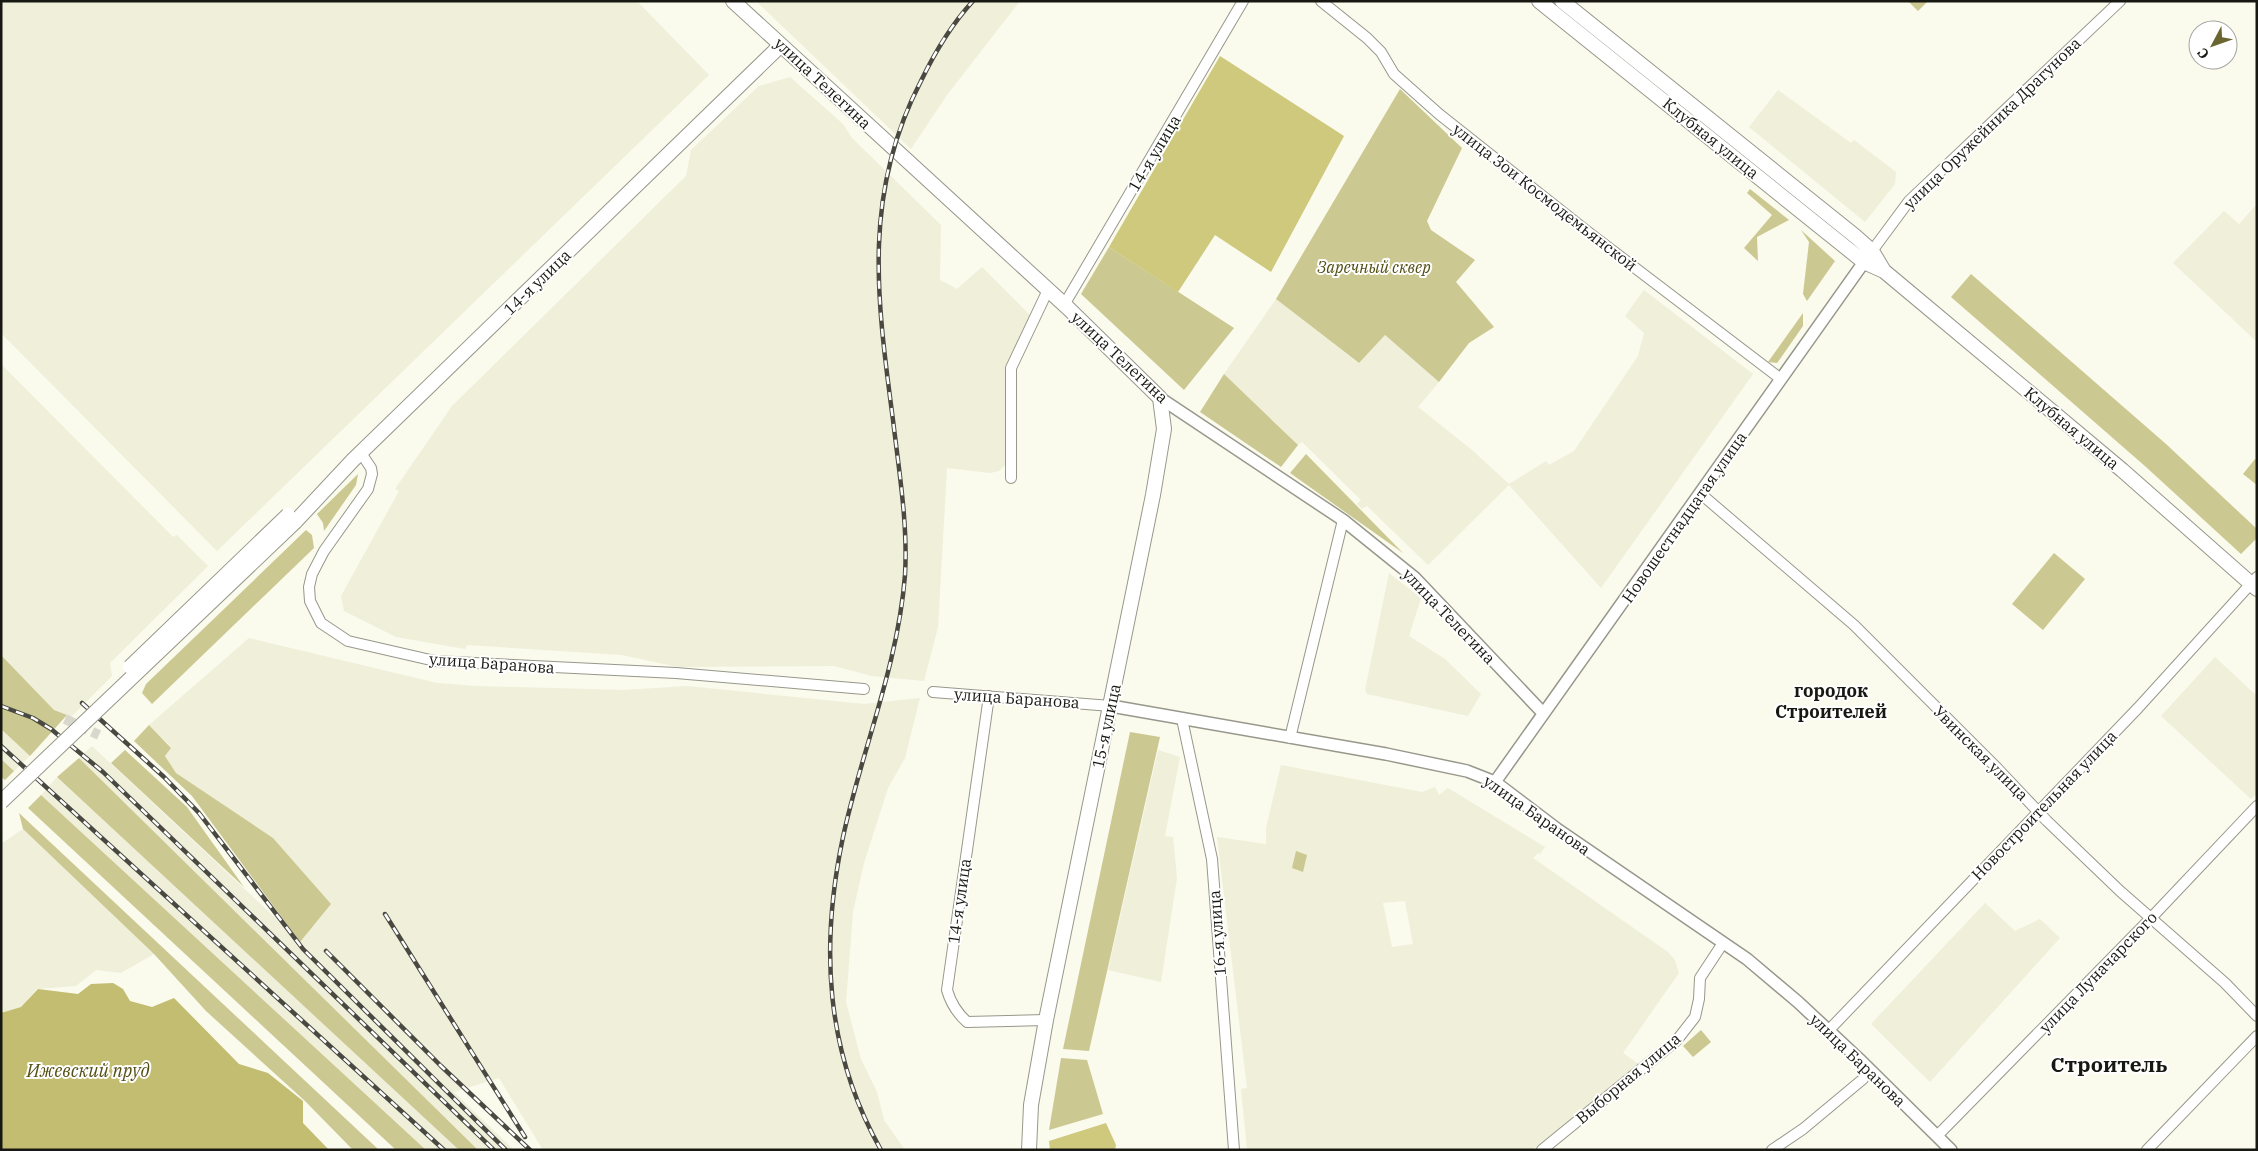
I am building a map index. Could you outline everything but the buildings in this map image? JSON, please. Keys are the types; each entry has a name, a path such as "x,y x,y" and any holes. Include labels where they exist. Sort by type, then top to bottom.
{"main road":[{"name":"улица Телегина","path":"734,1 1048,290 1160,398"},
{"name":"Клубная улица","path":"1539,1 1868,256"},
{"name":"Клубная улица","path":"1562,1 1868,256 2255,583"},
{"name":"14-я улица","path":"291,518 357,457 782,45"},
{"name":"15-я улица","path":"1028,1150 1031,1105 1046,1020 1142,554 1164,429 1160,398"},
{"path":"1,790 291,518"},
{"path":"1,802 18,788 291,518"}],"street":[{"name":"14-я улица","path":"1064,305 1243,1"},
{"name":"улица Зои Космодемьянской","path":"1321,1 1367,38 1381,52 1394,74 1445,119 1533,186 1588,232 1781,379"},
{"name":"улица Оружейника Драгунова","path":"1868,256 1909,201 2120,1"},
{"name":"Новошестнадцатая улица","path":"1495,782 1868,256"},
{"path":"1011,478 1011,368 1048,290"},
{"name":"улица Телегина","path":"1160,398 1343,520 1415,578 1543,713"},
{"name":"улица Баранова","path":"357,457 371,468 372,474 368,489 324,551 312,574 309,587 310,601 321,623 348,641 435,661 676,673 864,689"},
{"name":"Увинская улица","path":"1701,494 1854,625 2001,772 2038,812 2151,918 2225,983 2257,1016"},
{"path":"1290,738 1343,520"},
{"name":"Новостроительная улица","path":"1828,1031 2138,708 2255,583"},
{"name":"улица Баранова","path":"933,692 1110,706 1386,754 1467,771 1495,782 1557,829 1723,943 1779,986 1868,1068 1951,1150"},
{"name":"14-я улица","path":"989,696 947,990 950,1002 967,1022 1046,1020"},
{"name":"16-я улица","path":"1182,719 1212,859 1234,1150"},
{"name":"улица Луначарского","path":"1937,1136 2151,918 2257,806"},
{"name":"Выборная улица","path":"1542,1150 1677,1040 1688,1028 1695,1017 1700,999 1700,978 1723,943"},
{"path":"2147,1150 2257,1036"},
{"path":"1772,1150 1803,1129 1863,1079 1868,1068"}],"shaded area":[{"path":"1,1 637,1 709,75 217,551 1,333"},
{"path":"756,1 1020,1 947,95 911,149"},
{"path":"1220,56 1344,136 1271,272 1215,235 1178,292 1109,247"},
{"path":"790,77 843,124 852,138 941,225 940,280 957,289 982,267 1031,316 1005,369 1006,464 999,471 990,473 947,468 938,627 924,681 872,676 834,666 678,667 622,655 467,645 465,649 396,637 344,611 341,596 399,491 395,489 452,406 686,176 691,150 759,86"},
{"path":"1778,90 1851,143 1854,140 1896,172 1895,184 1865,222 1749,127"},
{"path":"2257,204 2257,342 2173,263 2224,211 2239,224"},
{"path":"1644,290 1753,374 1601,588 1509,485 1428,565 1367,506 1362,509 1357,504 1361,500 1302,442 1298,445 1224,374 1276,299 1358,363 1385,335 1439,382 1418,407 1472,450 1509,484 1546,461 1549,465 1574,451 1638,356 1644,333 1625,316"},
{"path":"1,364 173,537 177,535 208,566 110,663 112,676 71,717 54,710 1,655"},
{"path":"1389,573 1421,598 1409,636 1445,659 1481,694 1468,716 1367,694 1365,690"},
{"path":"249,638 437,683 476,686 624,690 687,686 864,704 920,698 905,758 888,788 864,863 853,912 846,1002 861,1059 877,1092 884,1120 905,1150 543,1150 499,1078 454,1092 514,1150 478,1150 79,758 92,746 300,941 273,838 176,773 165,756 171,747 149,725"},
{"path":"2215,657 2257,696 2257,793 2251,799 2161,716"},
{"path":"1,729 30,756 14,771 1,759"},
{"path":"1158,750 1180,757 1165,836 1173,837 1177,878 1161,982 1108,970"},
{"path":"1281,765 1422,792 1435,787 1439,795 1448,788 1545,847 1540,854 1538,853 1533,858 1668,952 1675,960 1679,973 1623,1053 1640,1065 1532,1150 1247,1150 1241,1089 1247,1088 1217,837 1266,844 1266,828","holes":["1405,901 1413,944 1392,947 1383,903"]},
{"path":"57,777 459,1150 426,1150 41,795"},
{"path":"23,829 154,954 121,973 96,970 76,986 37,989 21,1007 1,1013 1,844"},
{"path":"1985,903 2015,931 2040,919 2060,938 1930,1082 1871,1024"},
{"path":"1106,1123 1116,1145 1115,1150 1050,1150 1049,1141"}],"green space":[{"path":"1908,1 1928,1 1918,11"},
{"name":"Заречный сквер","path":"1400,89 1462,148 1427,221 1431,230 1475,260 1456,282 1494,327 1469,343 1439,382 1385,335 1359,363 1276,299"},
{"path":"1750,189 1789,220 1757,237 1758,261 1744,248 1772,215 1747,193"},
{"path":"1801,230 1835,261 1807,301 1803,294 1809,242"},
{"path":"1109,247 1234,328 1184,390 1081,294"},
{"path":"1971,274 2166,444 2257,529 2257,538 2241,554 2146,467 1951,297"},
{"path":"1803,313 1803,326 1780,359 1777,363 1768,362"},
{"path":"1224,374 1298,445 1281,467 1200,412"},
{"path":"1306,454 1403,553 1290,473"},
{"path":"2255,459 2257,460 2257,485 2243,474"},
{"path":"358,474 356,485 324,531 323,523 317,514"},
{"path":"306,530 312,535 314,548 152,704 142,693 146,684"},
{"path":"2054,553 2085,579 2043,630 2012,604"},
{"path":"1,655 54,710 67,715 30,756 1,729"},
{"path":"149,725 171,748 165,756 176,773 273,838 331,904 300,942 192,796 134,741"},
{"path":"1130,732 1160,737 1089,1051 1063,1049"},
{"path":"125,750 187,807 244,887 111,763"},
{"path":"79,758 478,1150 459,1150 57,777"},
{"path":"1,759 14,771 5,780 1,777"},
{"path":"41,795 426,1150 396,1150 28,808"},
{"path":"19,813 379,1150 353,1150 305,1101 206,1011 154,954 23,829"},
{"path":"1296,851 1307,855 1303,872 1292,868"},
{"path":"1701,1030 1711,1042 1693,1057 1683,1046"},
{"path":"1061,1058 1087,1060 1103,1114 1049,1130"}],"water":[{"name":"Ижевский пруд","path":"113,983 123,989 130,1001 152,1007 174,998 239,1064 268,1073 303,1101 303,1123 329,1150 1,1150 1,1013 21,1007 38,989 78,994 91,984"}],"tunnel":[{"path":"65,719 99,735"}],"railway":[{"path":"881,1150 862,1113 848,1075 838,1036 832,997 830,958 831,918 843,837 895,642 905,575 906,556 902,498 882,332 879,289 879,247 882,206 889,165 902,123 938,49 973,1"},
{"path":"82,703 164,777 199,813 303,949 506,1150"},
{"path":"1,706 33,718 51,729 103,772 494,1150"},
{"path":"1,746 444,1150"},
{"path":"385,914 525,1137"},
{"path":"326,951 441,1066 530,1150"}],"district":[{"name":"городок Строителей","path":"1831,701"},
{"name":"Строитель","path":"2109,1065"}]}
